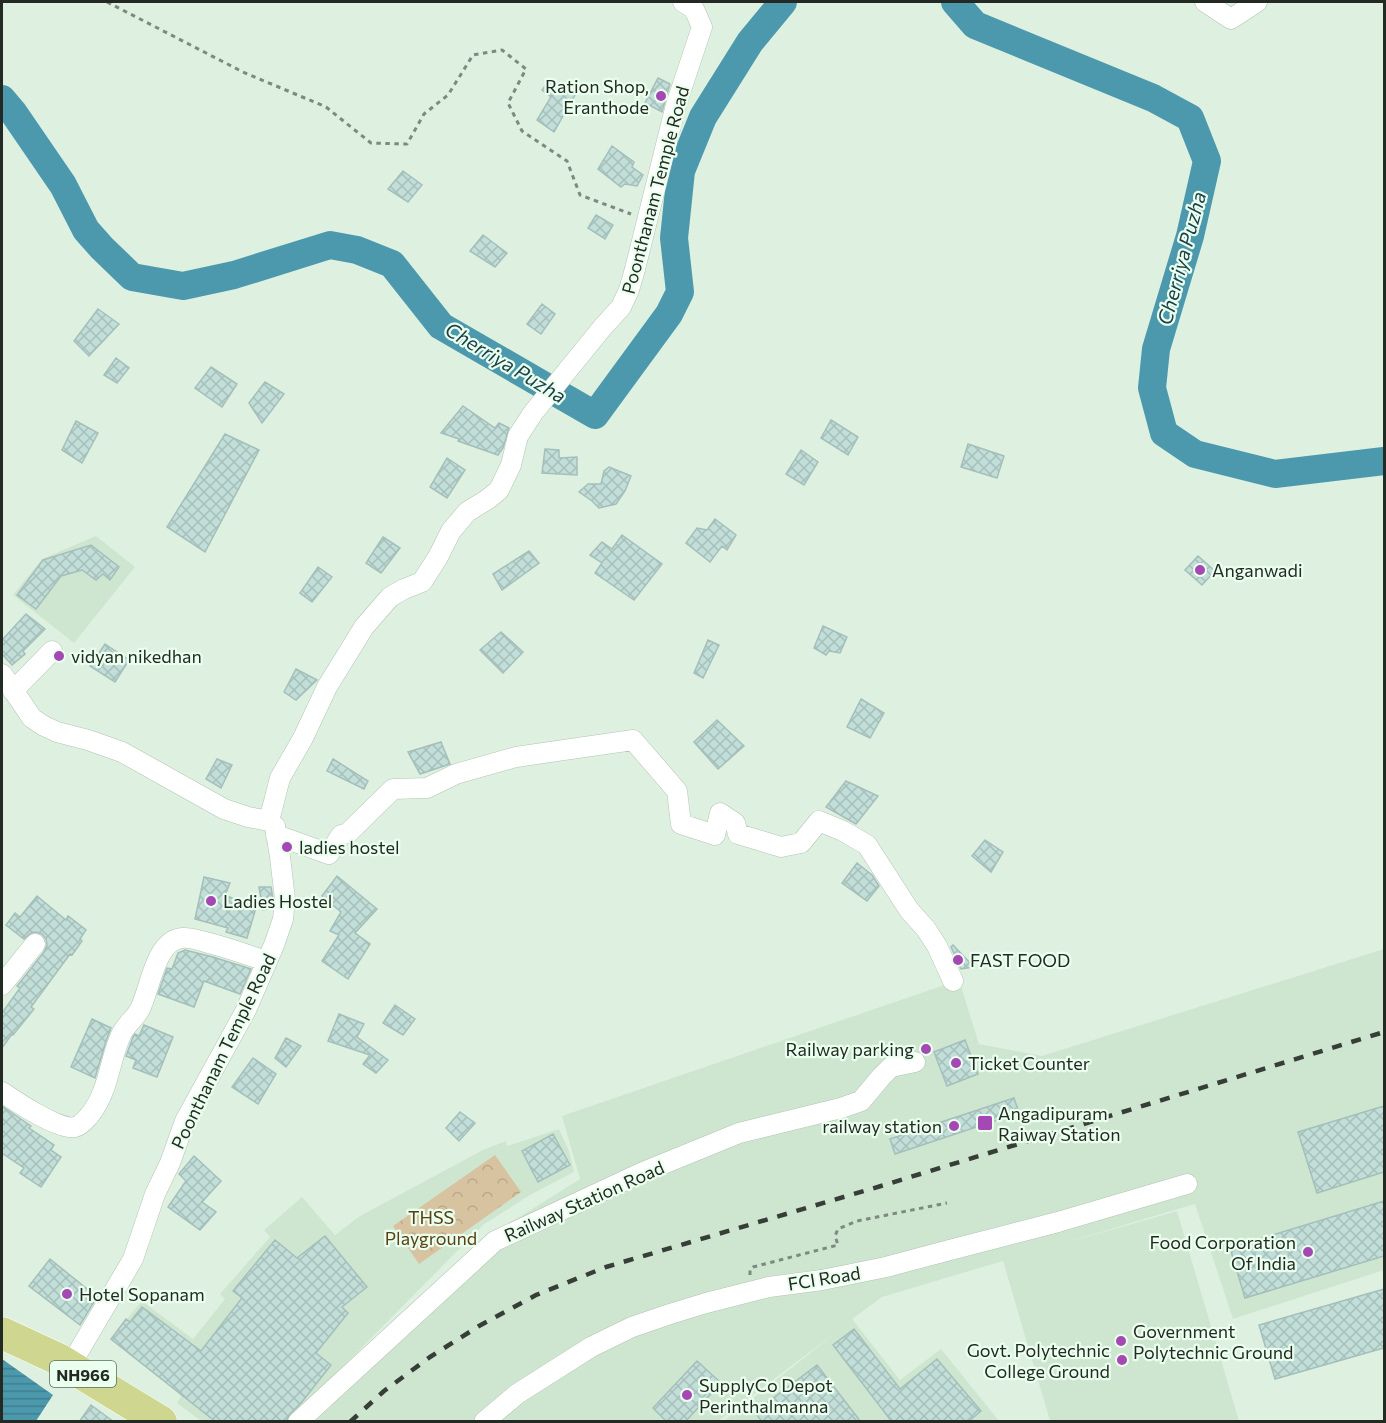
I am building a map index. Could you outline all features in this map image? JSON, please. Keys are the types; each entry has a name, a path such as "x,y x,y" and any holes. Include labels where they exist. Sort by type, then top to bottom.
{"highway":[{"name":"NH966","path":"2,1333 58,1359 161,1422"}],"street":[{"name":"Poonthanam Temple Road","path":"70,1366 133,1259 155,1194 170,1163 185,1120 246,1010 274,945 283,919 285,899 280,857 272,828 280,777 303,738 327,687 364,627 390,597 422,582 451,531 467,512 488,500 499,490 511,465 518,436 533,413 621,307 629,290 676,105 702,27 694,9 683,2"},
{"path":"1205,2 1231,19 1257,2"},
{"path":"13,691 52,651"},
{"path":"2,674 32,717 44,726 122,753 225,808 330,855 342,835 348,833 393,789 428,788 456,774 516,757 633,740 677,791 681,824 715,835 720,813 735,823 738,834 781,847 801,843 819,821 867,845 909,910 937,946 953,981"},
{"path":"2,1092 27,1109 63,1126 76,1127 85,1121 100,1098 121,1033 139,1012 148,990 154,965 172,941 182,938 196,939 266,961"},
{"path":"2,985 35,944"},
{"name":"Railway Station Road","path":"298,1422 495,1241 641,1173 739,1133 861,1101 891,1067 915,1062"},
{"name":"FCI Road","path":"484,1422 517,1394 591,1347 632,1327 670,1314 750,1291 886,1267 1058,1222 1187,1184"}],"path":[{"path":"107,2 243,72 326,107 371,143 407,144 424,114 448,95 473,55 502,50 526,69 508,103 522,131 567,161 580,195 648,220"},
{"path":"750,1291 750,1270 753,1267 838,1245 835,1236 838,1229 857,1221 947,1203"}],"shaded area":[{"path":"96,536 135,567 74,643 13,595 42,559"},
{"path":"1384,949 1384,1270 1233,1319 1195,1204 1058,1245 1177,1211 1239,1421 1050,1421 1003,1261 882,1297 852,1319 900,1380 941,1349 999,1421 724,1421 838,1331 718,1421 291,1422 486,1238 580,1179 562,1116 959,980 979,1044 1042,1056"},
{"path":"559,1129 569,1151 574,1172 530,1195 483,1225 289,1421 201,1421 177,1403 182,1395 175,1390 189,1371 127,1319 142,1301 193,1339 225,1299 220,1294 270,1237 264,1230 302,1197 335,1235 360,1216 483,1150 506,1141 507,1146"}],"green space":[{"name":"THSS Playground","path":"495,1155 521,1192 419,1264 393,1226"}],"water":[{"path":"2,1359 53,1395 36,1421 2,1421"}],"building":[{"name":"Ration Shop, Eranthode","path":"658,78 670,84 662,112 645,103"},
{"path":"550,79 575,95 554,132 537,120 551,97 542,90"},
{"path":"612,146 634,162 632,167 643,175 637,186 625,184 621,187 598,169"},
{"path":"403,171 422,185 408,202 388,189"},
{"path":"596,215 613,225 605,239 588,228"},
{"path":"483,235 507,253 495,267 470,251"},
{"path":"542,304 555,314 541,334 527,324"},
{"path":"98,309 119,324 89,356 74,341"},
{"path":"116,358 129,368 117,383 104,375"},
{"path":"211,367 237,384 222,407 195,388"},
{"path":"265,382 284,394 262,423 249,403"},
{"path":"463,406 495,428 499,423 509,428 503,448 498,455 441,433"},
{"path":"831,420 858,437 848,455 821,438"},
{"path":"76,421 98,433 82,463 62,450"},
{"path":"225,434 259,450 205,552 167,527"},
{"path":"968,444 1004,456 997,478 961,467"},
{"path":"545,449 559,450 559,458 577,457 577,475 542,473"},
{"path":"801,450 818,462 804,485 786,474"},
{"path":"447,458 465,470 447,498 430,487"},
{"path":"609,467 631,476 616,504 599,508 579,492 588,484 601,484 604,471"},
{"path":"715,519 736,535 727,550 722,546 710,562 686,543 697,528 707,530"},
{"path":"622,535 662,564 634,600 595,573 602,563 590,555 602,542 612,549"},
{"path":"383,537 400,548 381,573 366,563"},
{"path":"91,545 119,567 110,580 103,574 96,580 82,570 61,576 36,609 17,595 43,560"},
{"path":"529,551 539,563 502,590 493,574"},
{"name":"Anganwadi","path":"1198,556 1215,571 1202,585 1185,570"},
{"path":"318,567 332,577 312,602 300,593"},
{"path":"26,614 45,629 23,651 25,654 12,665 2,654 2,640"},
{"path":"823,626 847,637 840,653 829,651 826,655 814,648"},
{"path":"501,632 523,652 503,673 480,650"},
{"path":"708,640 719,645 703,678 694,673"},
{"path":"105,644 129,660 115,682 90,666"},
{"path":"296,669 317,680 296,700 284,692"},
{"path":"861,699 884,713 870,738 847,727"},
{"path":"717,720 744,746 718,769 694,742"},
{"path":"441,742 450,764 420,774 408,752"},
{"path":"217,759 232,765 221,788 206,779"},
{"path":"333,759 368,781 364,789 327,771"},
{"path":"846,781 878,796 856,824 826,807"},
{"path":"985,840 1003,852 991,872 972,856"},
{"path":"857,863 872,875 879,886 867,901 842,883"},
{"path":"337,876 377,909 355,933 370,944 348,979 322,961 339,935 330,931 341,912 322,896"},
{"path":"204,877 230,883 225,895 256,908 247,938 226,932 228,928 195,919"},
{"path":"259,887 271,887 272,908 263,910"},
{"path":"37,896 66,920 68,916 86,930 80,939 82,941 72,955 70,954 31,1007 34,1009 2,1048 2,1013 20,988 17,986 47,945 42,934 31,933 24,939 6,925 15,913 20,917"},
{"path":"953,945 974,967 961,969 951,947"},
{"path":"185,950 251,969 240,994 204,981 194,1007 158,994 167,968 172,969 178,953"},
{"path":"395,1005 415,1019 403,1035 383,1023"},
{"path":"339,1014 364,1024 357,1037 388,1060 376,1073 363,1064 370,1055 328,1041"},
{"path":"92,1019 111,1028 95,1078 71,1067"},
{"path":"144,1025 173,1037 157,1077 133,1068 136,1060 126,1056 133,1037 135,1034 139,1036"},
{"path":"286,1038 301,1046 286,1067 275,1058"},
{"name":"Ticket Counter","path":"965,1040 978,1074 947,1086 934,1052"},
{"path":"253,1058 276,1074 258,1104 232,1087"},
{"name":"railway station","path":"1014,1098 1019,1113 895,1154 890,1139"},
{"path":"2,1106 54,1145 51,1150 61,1157 41,1187 20,1173 24,1168 2,1153"},
{"path":"1384,1106 1384,1172 1317,1193 1298,1132"},
{"path":"460,1112 475,1123 459,1141 446,1128"},
{"path":"553,1134 570,1165 538,1182 522,1151"},
{"path":"194,1156 221,1181 202,1202 216,1212 200,1230 168,1207 186,1181 179,1174"},
{"name":"Food Corporation Of India","path":"1384,1201 1384,1256 1245,1298 1230,1248"},
{"path":"325,1236 367,1287 342,1307 348,1313 316,1353 331,1365 290,1414 286,1422 216,1422 111,1339 126,1319 130,1322 142,1307 201,1351 242,1298 233,1291 275,1240 297,1258"},
{"name":"Hotel Sopanam","path":"50,1259 97,1297 80,1325 29,1286"},
{"path":"1384,1289 1384,1348 1275,1379 1259,1325"},
{"path":"854,1329 900,1389 937,1359 981,1411 968,1422 892,1422 833,1345"},
{"name":"SupplyCo Depot Perinthalmanna","path":"697,1361 721,1383 685,1422 667,1422 653,1408"},
{"path":"817,1365 861,1422 762,1422 755,1412"},
{"path":"91,1405 114,1422 79,1422"}],"waterway":[{"name":"Cherriya Puzha","path":"2,99 63,185 86,230 132,277 183,286 234,275 330,245 357,250 392,264 441,326 595,415 669,314 680,292 674,238 681,171 703,117 750,42 783,2"},
{"name":"Cherriya Puzha","path":"955,2 975,25 1153,98 1190,118 1207,161 1190,236 1156,349 1152,388 1164,433 1195,454 1275,474 1384,461"}],"railway":[{"path":"350,1422 384,1391 430,1357 479,1326 536,1295 606,1267 881,1186 1384,1032"}],"place":[{"name":"Ration Shop, Eranthode","path":"661,96"},
{"name":"Anganwadi","path":"1200,570"},
{"name":"vidyan nikedhan","path":"59,656"},
{"name":"ladies hostel","path":"287,847"},
{"name":"Ladies Hostel","path":"211,901"},
{"name":"FAST FOOD","path":"958,960"},
{"name":"Railway parking","path":"926,1049"},
{"name":"Ticket Counter","path":"956,1063"},
{"name":"Angadipuram Raiway Station","path":"985,1123"},
{"name":"railway station","path":"954,1126"},
{"name":"Food Corporation Of India","path":"1308,1252"},
{"name":"Hotel Sopanam","path":"67,1294"},
{"name":"Government Polytechnic Ground","path":"1121,1341"},
{"name":"Govt. Polytechnic College Ground","path":"1122,1360"},
{"name":"SupplyCo Depot Perinthalmanna","path":"687,1395"}]}
